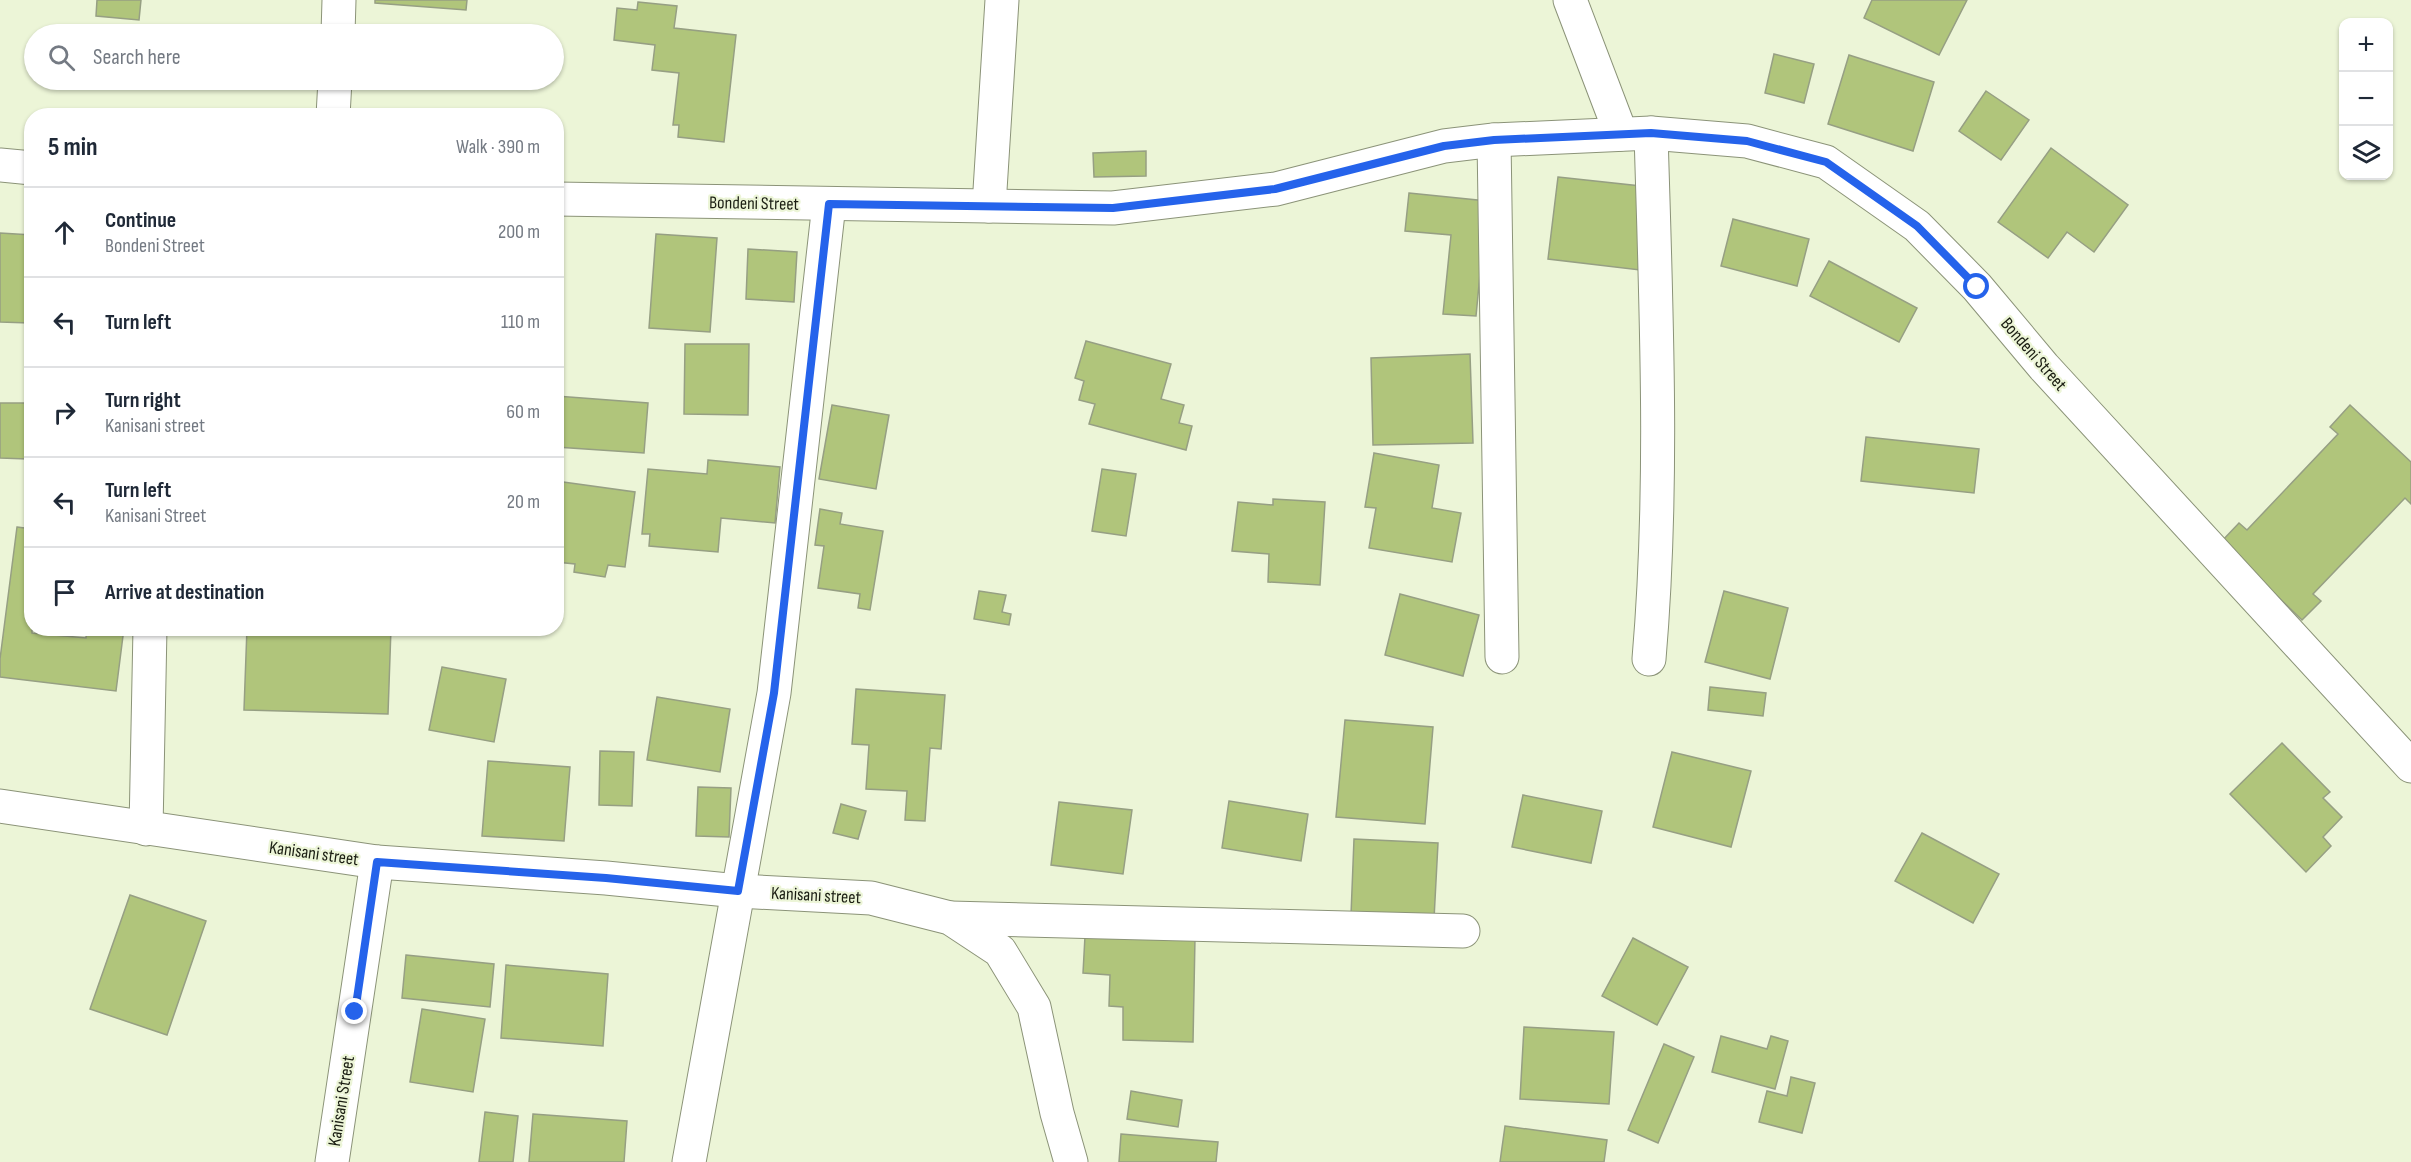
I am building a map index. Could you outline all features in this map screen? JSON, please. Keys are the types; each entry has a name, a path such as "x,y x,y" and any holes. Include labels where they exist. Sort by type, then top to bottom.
{"street":[{"path":"338,24 339,0"},
{"path":"989,206 1002,0"},
{"path":"1569,0 1636,134 1658,429 1655,584 1649,659"},
{"path":"333,108 334,90"},
{"name":"Bondeni Street","path":"564,199 1113,208 1275,189 1444,146 1494,140 1636,134 1747,141 1826,162 1917,226 1977,287 2044,367 2411,766"},
{"path":"1494,140 1502,657"},
{"path":"0,165 24,167"},
{"path":"689,1162 774,693 829,204"},
{"path":"146,829 150,636"},
{"name":"Kanisani street","path":"0,806 377,862 606,878 738,891 871,898 950,918 1000,951 1034,1006 1057,1113 1071,1162"},
{"name":"Kanisani Street","path":"332,1162 377,862"},
{"path":"950,918 1463,931"}],"building":[{"path":"97,0 141,0 139,20 96,16"},
{"path":"375,0 467,0 466,10 375,3"},
{"path":"1872,0 1967,0 1939,55 1864,18"},
{"path":"638,2 677,6 674,28 736,35 724,142 678,137 679,125 673,125 679,73 652,70 655,45 614,40 617,8 637,10"},
{"path":"1774,54 1814,64 1804,103 1765,93"},
{"path":"1849,55 1934,82 1913,151 1828,124"},
{"path":"1986,91 2029,120 2001,160 1959,131"},
{"path":"2051,148 2128,205 2094,252 2067,232 2048,258 1998,222"},
{"path":"1146,151 1146,176 1094,177 1093,153"},
{"path":"1558,177 1650,187 1640,270 1548,259"},
{"path":"1409,193 1487,201 1476,316 1443,314 1451,235 1405,231"},
{"path":"1733,219 1809,239 1797,286 1721,266"},
{"path":"0,233 24,234 24,323 0,322"},
{"path":"656,234 717,238 710,332 649,328"},
{"path":"748,249 797,252 794,302 746,299"},
{"path":"1829,261 1917,308 1899,342 1810,296"},
{"path":"1086,341 1171,364 1161,399 1184,405 1179,423 1192,426 1186,450 1089,424 1095,404 1079,400 1084,381 1075,378"},
{"path":"685,344 749,344 748,415 684,414"},
{"path":"1470,354 1473,443 1373,445 1371,358"},
{"path":"564,397 648,403 644,453 564,448"},
{"path":"0,403 24,403 24,459 0,458"},
{"path":"832,405 889,415 876,489 819,479"},
{"path":"2350,405 2411,462 2411,504 2405,498 2313,594 2321,601 2302,620 2221,542 2239,523 2247,530 2338,434 2330,427"},
{"path":"1866,437 1979,449 1974,493 1861,481"},
{"path":"1374,453 1439,465 1432,508 1461,513 1452,562 1369,548 1376,508 1365,507"},
{"path":"708,460 780,467 775,523 721,518 718,552 649,546 650,534 642,534 648,469 707,474"},
{"path":"1102,469 1136,474 1126,536 1092,531"},
{"path":"564,482 635,492 625,567 608,565 605,577 574,572 575,564 564,563"},
{"path":"1273,499 1325,502 1320,585 1268,582 1269,554 1232,551 1238,502 1273,505"},
{"path":"820,509 842,513 840,524 883,531 870,610 858,608 860,594 818,588 824,546 815,545"},
{"path":"17,527 24,528 24,636 86,638 86,636 123,636 116,691 0,677 0,659"},
{"path":"979,591 1006,595 1002,612 1011,614 1009,625 974,619"},
{"path":"1724,591 1788,608 1770,679 1705,662"},
{"path":"1400,594 1479,615 1463,676 1385,655"},
{"path":"247,636 391,636 388,714 244,710"},
{"path":"442,667 506,679 494,742 429,730"},
{"path":"1710,687 1766,693 1763,716 1708,710"},
{"path":"856,689 945,695 941,749 930,748 925,821 905,820 907,791 866,789 869,745 852,744"},
{"path":"657,697 730,709 720,772 647,760"},
{"path":"1345,720 1433,727 1425,824 1336,817"},
{"path":"2282,743 2330,792 2323,798 2342,817 2323,837 2331,846 2306,872 2230,794"},
{"path":"600,751 634,752 632,806 599,805"},
{"path":"1672,752 1751,771 1731,847 1653,827"},
{"path":"488,761 570,767 564,841 482,836"},
{"path":"698,787 731,788 729,837 696,836"},
{"path":"1523,795 1602,811 1591,863 1512,847"},
{"path":"1229,801 1308,814 1301,861 1222,848"},
{"path":"1059,802 1132,810 1123,874 1051,865"},
{"path":"841,804 866,811 858,839 833,833"},
{"path":"1922,833 1999,874 1973,923 1895,881"},
{"path":"1354,839 1438,843 1434,919 1351,915"},
{"path":"130,895 206,921 167,1035 90,1009"},
{"path":"1085,936 1195,938 1193,1042 1123,1040 1123,1007 1109,1006 1110,975 1083,973"},
{"path":"1633,938 1688,967 1657,1025 1602,996"},
{"path":"406,955 494,964 490,1007 402,998"},
{"path":"506,965 608,974 603,1046 501,1038"},
{"path":"422,1009 485,1019 473,1092 410,1082"},
{"path":"1524,1027 1614,1032 1609,1104 1520,1099"},
{"path":"1721,1036 1767,1049 1771,1036 1788,1041 1775,1089 1712,1072"},
{"path":"1664,1044 1694,1057 1658,1143 1628,1130"},
{"path":"1791,1077 1815,1083 1802,1133 1759,1122 1767,1091 1787,1096"},
{"path":"1131,1091 1182,1100 1178,1127 1127,1119"},
{"path":"485,1112 518,1116 513,1162 479,1162"},
{"path":"533,1114 627,1121 624,1162 529,1162"},
{"path":"1505,1126 1607,1140 1604,1162 1500,1162"},
{"path":"1121,1134 1218,1142 1216,1162 1119,1162"}],"route":[{"path":"355,1012 377,862 606,878 738,891 774,693 829,204 1113,208 1275,189 1444,146 1494,140 1651,133 1747,141 1826,162 1917,226 1977,287"}]}
